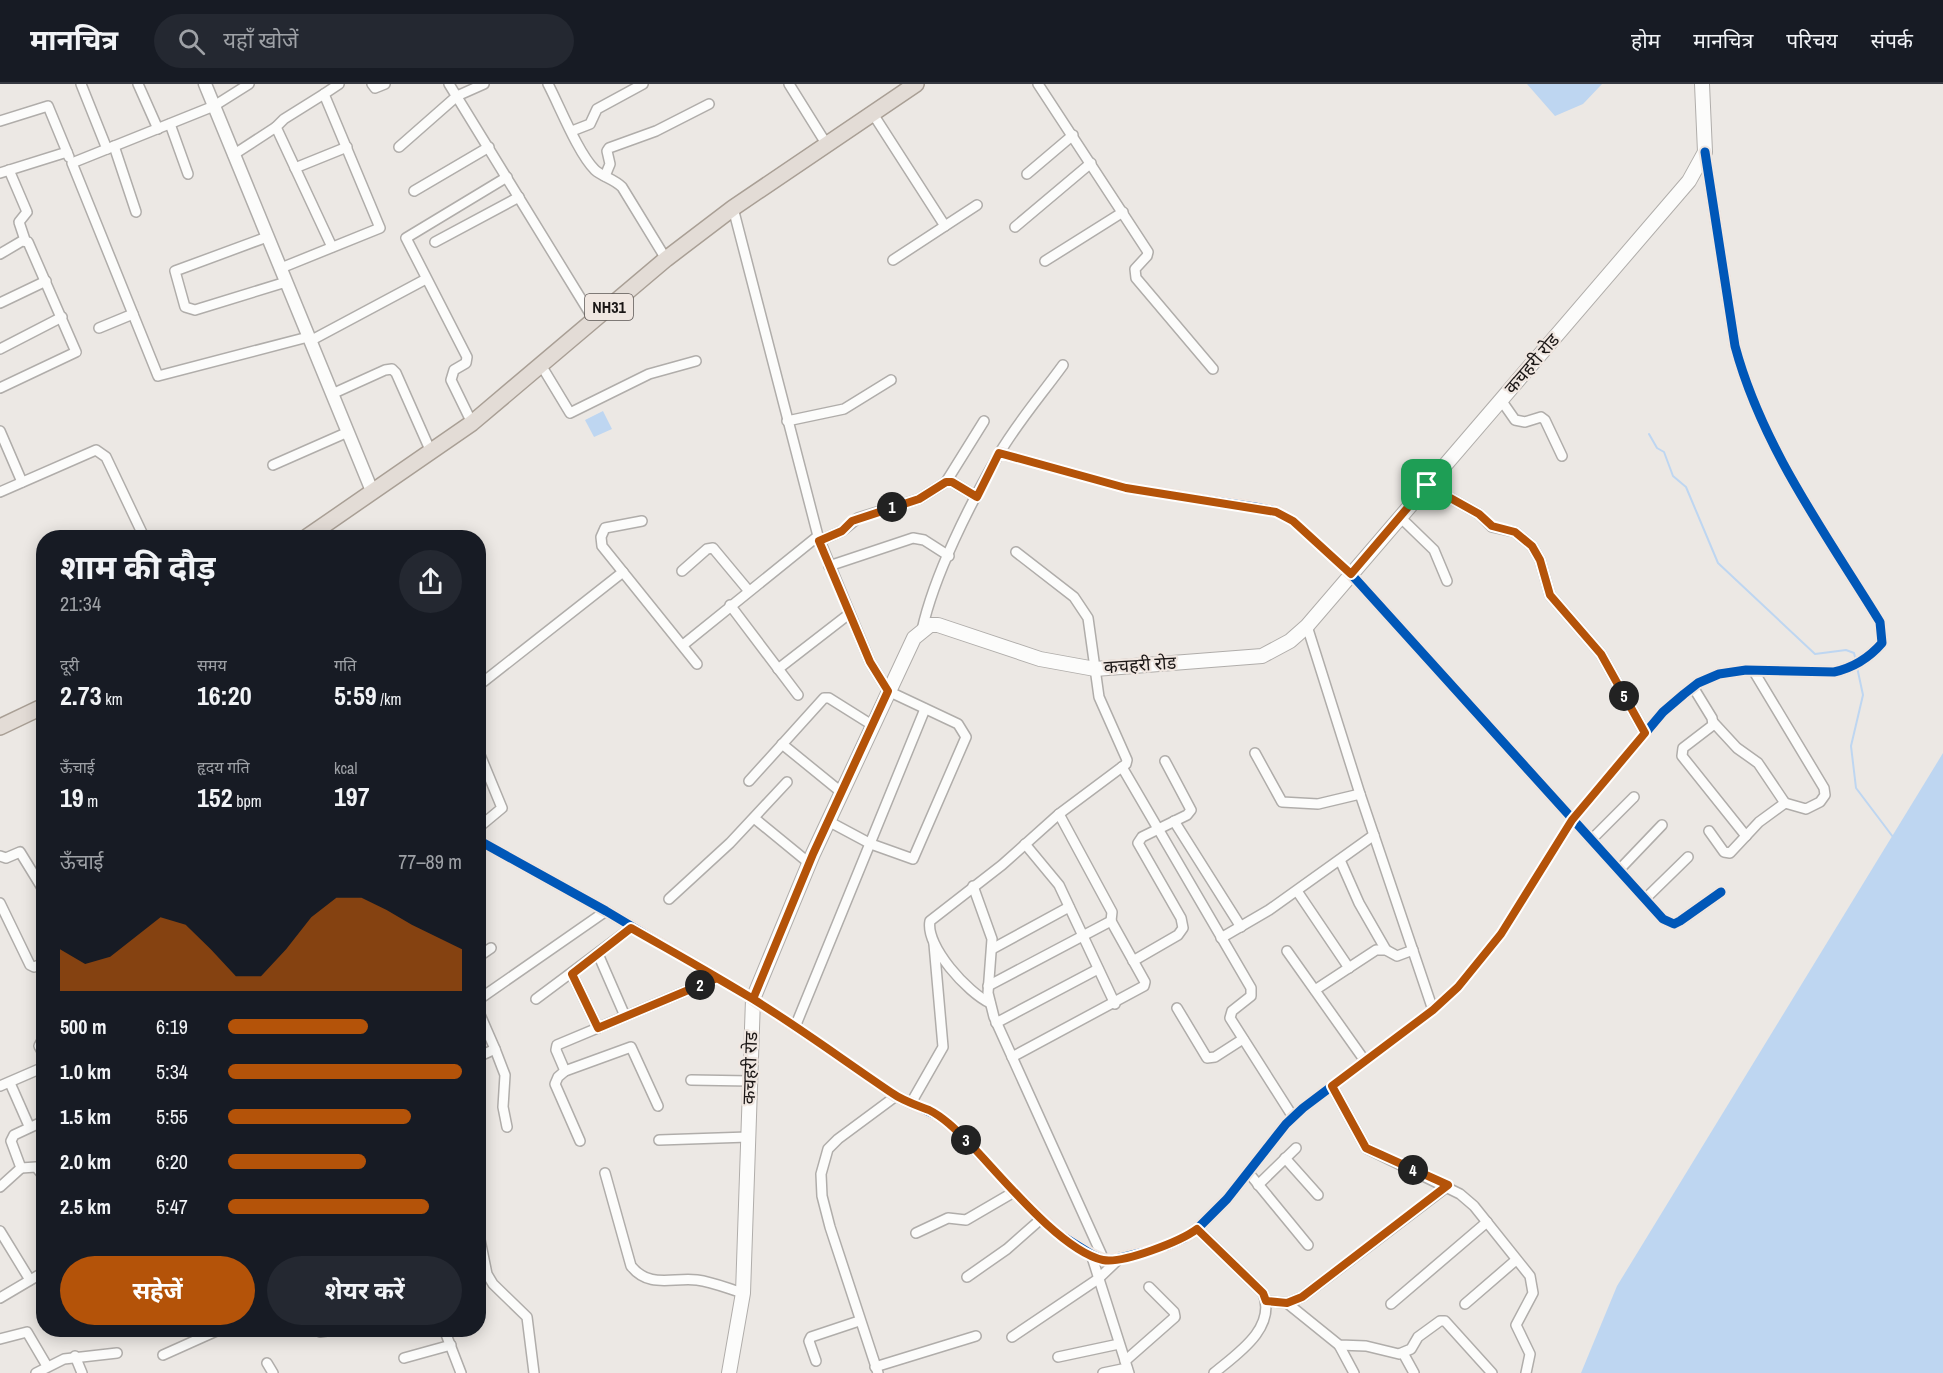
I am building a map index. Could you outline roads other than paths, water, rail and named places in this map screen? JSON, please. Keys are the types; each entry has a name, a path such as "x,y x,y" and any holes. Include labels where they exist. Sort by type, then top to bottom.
{"highway":[{"name":"NH31","path":"317,530 472,423 666,259 733,208 916,84"},
{"path":"0,726 36,710"}],"main road":[{"path":"1702,84 1705,152"},
{"name":"कचहरी रोड","path":"729,1373 743,1293 753,999 809,863 914,638 922,630 938,625 1040,659 1095,669 1262,656 1290,641 1307,626 1689,181 1705,152"}],"street":[{"path":"81,84 136,212"},
{"path":"138,84 158,129"},
{"path":"205,84 372,491"},
{"path":"72,163 214,106 249,84"},
{"path":"233,155 339,84"},
{"path":"372,84 375,88 385,84"},
{"path":"449,84 594,320"},
{"path":"399,147 457,96 484,84"},
{"path":"548,84 593,167 622,188 666,259"},
{"path":"573,131 590,124 597,109 643,84"},
{"path":"789,84 827,145"},
{"path":"1038,84 1148,252 1135,269 1136,278 1213,369"},
{"path":"281,268 377,231 380,226 324,94"},
{"path":"605,176 610,164 607,151 609,148 656,131 709,104"},
{"path":"0,121 48,106 124,286 158,376 309,339 426,279"},
{"path":"873,114 945,226"},
{"path":"170,124 188,174"},
{"path":"276,127 332,247"},
{"path":"1027,174 1072,135"},
{"path":"295,168 347,147"},
{"path":"414,191 489,147"},
{"path":"0,388 74,355 75,347 25,240 19,222 26,215 26,208 5,171 67,152"},
{"path":"486,844 606,911 753,999 896,1096 929,1110 956,1130 1041,1219 1091,1254 1104,1260 1175,1243 1197,1229 1293,1117 1433,1010 1458,987 1501,934 1572,820 1663,712 1693,687 1719,674 1753,670 1834,672 1847,669 1873,653 1882,643 1880,622 1766,433 1743,378 1735,346 1705,152"},
{"path":"1015,227 1091,163"},
{"path":"472,423 451,376 454,370 466,363 467,357 406,238 507,177"},
{"path":"435,242 519,197"},
{"path":"894,260 977,205"},
{"path":"733,208 818,538 870,662 888,691 958,724 966,737 913,860 871,844 828,821"},
{"path":"1045,261 1123,212"},
{"path":"267,237 175,271 186,307 195,310 286,282"},
{"path":"0,254 25,240"},
{"path":"0,303 46,281"},
{"path":"99,328 133,314"},
{"path":"0,349 62,318"},
{"path":"541,365 570,413 649,374 696,361"},
{"path":"922,630 926,610 949,556 999,453 1063,365"},
{"path":"332,394 385,369 392,369 396,373 431,452"},
{"path":"787,421 844,409 891,380"},
{"path":"1501,400 1515,420 1525,422 1541,417 1545,420 1562,456"},
{"path":"683,645 748,590 818,538 842,531 852,521 919,499 946,482 984,421"},
{"path":"0,431 22,482"},
{"path":"273,465 348,432"},
{"path":"0,492 96,450 106,458 141,530"},
{"path":"999,453 1126,488 1276,512 1293,521 1351,574 1663,919 1674,924 1720,892"},
{"path":"946,482 952,482 977,497"},
{"path":"1427,485 1479,514 1492,526 1515,532 1532,546 1540,560 1550,595 1601,654 1645,733"},
{"path":"1400,517 1434,550 1447,581"},
{"path":"642,521 610,526 603,532 602,546 698,664"},
{"path":"829,566 913,538 924,540 949,556"},
{"path":"682,571 707,549 713,548 748,590"},
{"path":"911,1103 943,1047 930,921 1002,865 1059,814 1122,767 1127,760 1102,705 1095,669 1092,631 1082,607 1063,587 1016,552"},
{"path":"486,680 623,572"},
{"path":"730,605 798,696"},
{"path":"778,669 849,614"},
{"path":"1307,626 1360,794 1433,1010"},
{"path":"1693,687 1713,722 1737,748 1758,763 1785,803 1806,809 1824,799 1825,792 1753,670"},
{"path":"749,781 824,698 829,698 872,725"},
{"path":"795,1027 925,709"},
{"path":"1713,722 1711,727 1683,748 1681,753 1746,836"},
{"path":"782,744 841,792"},
{"path":"1255,753 1282,802 1318,804 1360,794"},
{"path":"1133,961 1178,935 1183,928 1181,918 1138,843 1142,837 1189,813 1190,806 1165,761"},
{"path":"1122,767 1252,993 1230,1014 1232,1022 1293,1117"},
{"path":"486,769 502,808 486,821"},
{"path":"669,899 730,843 786,782"},
{"path":"1591,840 1634,797"},
{"path":"1709,831 1727,854 1733,851 1759,822 1785,803"},
{"path":"1012,1057 1115,1004 1144,986 1145,982 1112,921 1112,912 1059,814"},
{"path":"754,818 809,863"},
{"path":"1174,821 1241,927"},
{"path":"1619,870 1662,825"},
{"path":"1221,938 1297,891 1374,835"},
{"path":"1025,844 1055,878 1115,1004"},
{"path":"0,856 6,858 17,851 20,852 36,878"},
{"path":"1645,899 1688,857"},
{"path":"1340,860 1359,903 1386,950"},
{"path":"973,886 990,930 992,949 988,986 996,1023 1104,1260"},
{"path":"1297,891 1349,968"},
{"path":"0,903 30,965 36,966"},
{"path":"992,949 1069,907"},
{"path":"486,994 606,911"},
{"path":"988,986 1112,921"},
{"path":"536,999 631,928"},
{"path":"933,939 940,953 968,989 990,1003"},
{"path":"486,951 491,948"},
{"path":"1315,990 1376,950 1386,950 1397,956 1413,950"},
{"path":"1287,951 1365,1061"},
{"path":"598,954 625,1016"},
{"path":"996,1023 1098,969"},
{"path":"572,974 598,1028"},
{"path":"565,1071 556,1050 557,1045 717,978"},
{"path":"1177,1008 1207,1058 1215,1057 1243,1039"},
{"path":"486,1028 505,1075 503,1107 507,1127"},
{"path":"580,1141 555,1084 558,1077 565,1071 631,1047 658,1106"},
{"path":"486,1054 495,1049"},
{"path":"0,1086 36,1071"},
{"path":"691,1080 750,1081"},
{"path":"10,1083 29,1126"},
{"path":"1332,1086 1366,1148 1448,1185 1474,1206 1533,1285 1531,1299 1516,1325 1530,1354 1526,1373"},
{"path":"896,1096 838,1139 828,1149 823,1162 822,1196 859,1321 877,1370 976,1336"},
{"path":"21,1168 11,1141 17,1131 36,1124"},
{"path":"659,1140 748,1137"},
{"path":"1258,1185 1296,1148"},
{"path":"1285,1158 1318,1195"},
{"path":"0,1187 21,1168 36,1167"},
{"path":"1248,1172 1308,1245"},
{"path":"605,1173 631,1266 636,1271 654,1281 699,1280 743,1293"},
{"path":"1266,1301 1287,1303 1302,1297 1448,1185"},
{"path":"916,1233 948,1218 966,1220 1014,1192"},
{"path":"967,1277 1007,1249 1041,1219"},
{"path":"1391,1304 1487,1222"},
{"path":"1197,1229 1263,1293 1266,1301 1263,1320 1253,1338 1214,1373"},
{"path":"0,1231 30,1280"},
{"path":"1091,1254 1127,1367"},
{"path":"1012,1336 1098,1279 1121,1257"},
{"path":"1465,1304 1516,1260"},
{"path":"486,1265 493,1284 527,1317 534,1373"},
{"path":"0,1298 36,1277"},
{"path":"1103,1373 1127,1367 1175,1317 1174,1312 1149,1287"},
{"path":"1287,1303 1339,1345 1354,1373"},
{"path":"1339,1345 1366,1346 1403,1353 1414,1347 1418,1337 1443,1320 1492,1373"},
{"path":"816,1361 809,1341 811,1337 859,1321"},
{"path":"0,1340 27,1332 47,1366"},
{"path":"163,1355 203,1337"},
{"path":"448,1337 461,1373"},
{"path":"1058,1357 1119,1344"},
{"path":"404,1358 451,1345"},
{"path":"36,1373 47,1366 75,1356 117,1353"},
{"path":"1403,1353 1414,1373"},
{"path":"75,1356 82,1373"},
{"path":"267,1363 273,1373"}],"water":[{"path":"1527,84 1602,84 1583,104 1555,116"},
{"path":"603,411 612,429 594,437 585,420"},
{"path":"1943,753 1943,1373 1581,1373 1617,1286"}],"waterway":[{"path":"1649,434 1657,448 1664,452 1673,476 1686,487 1718,563 1815,654 1846,650 1854,653 1856,661"},
{"path":"1857,667 1863,695 1851,746 1856,788 1893,837"}]}
